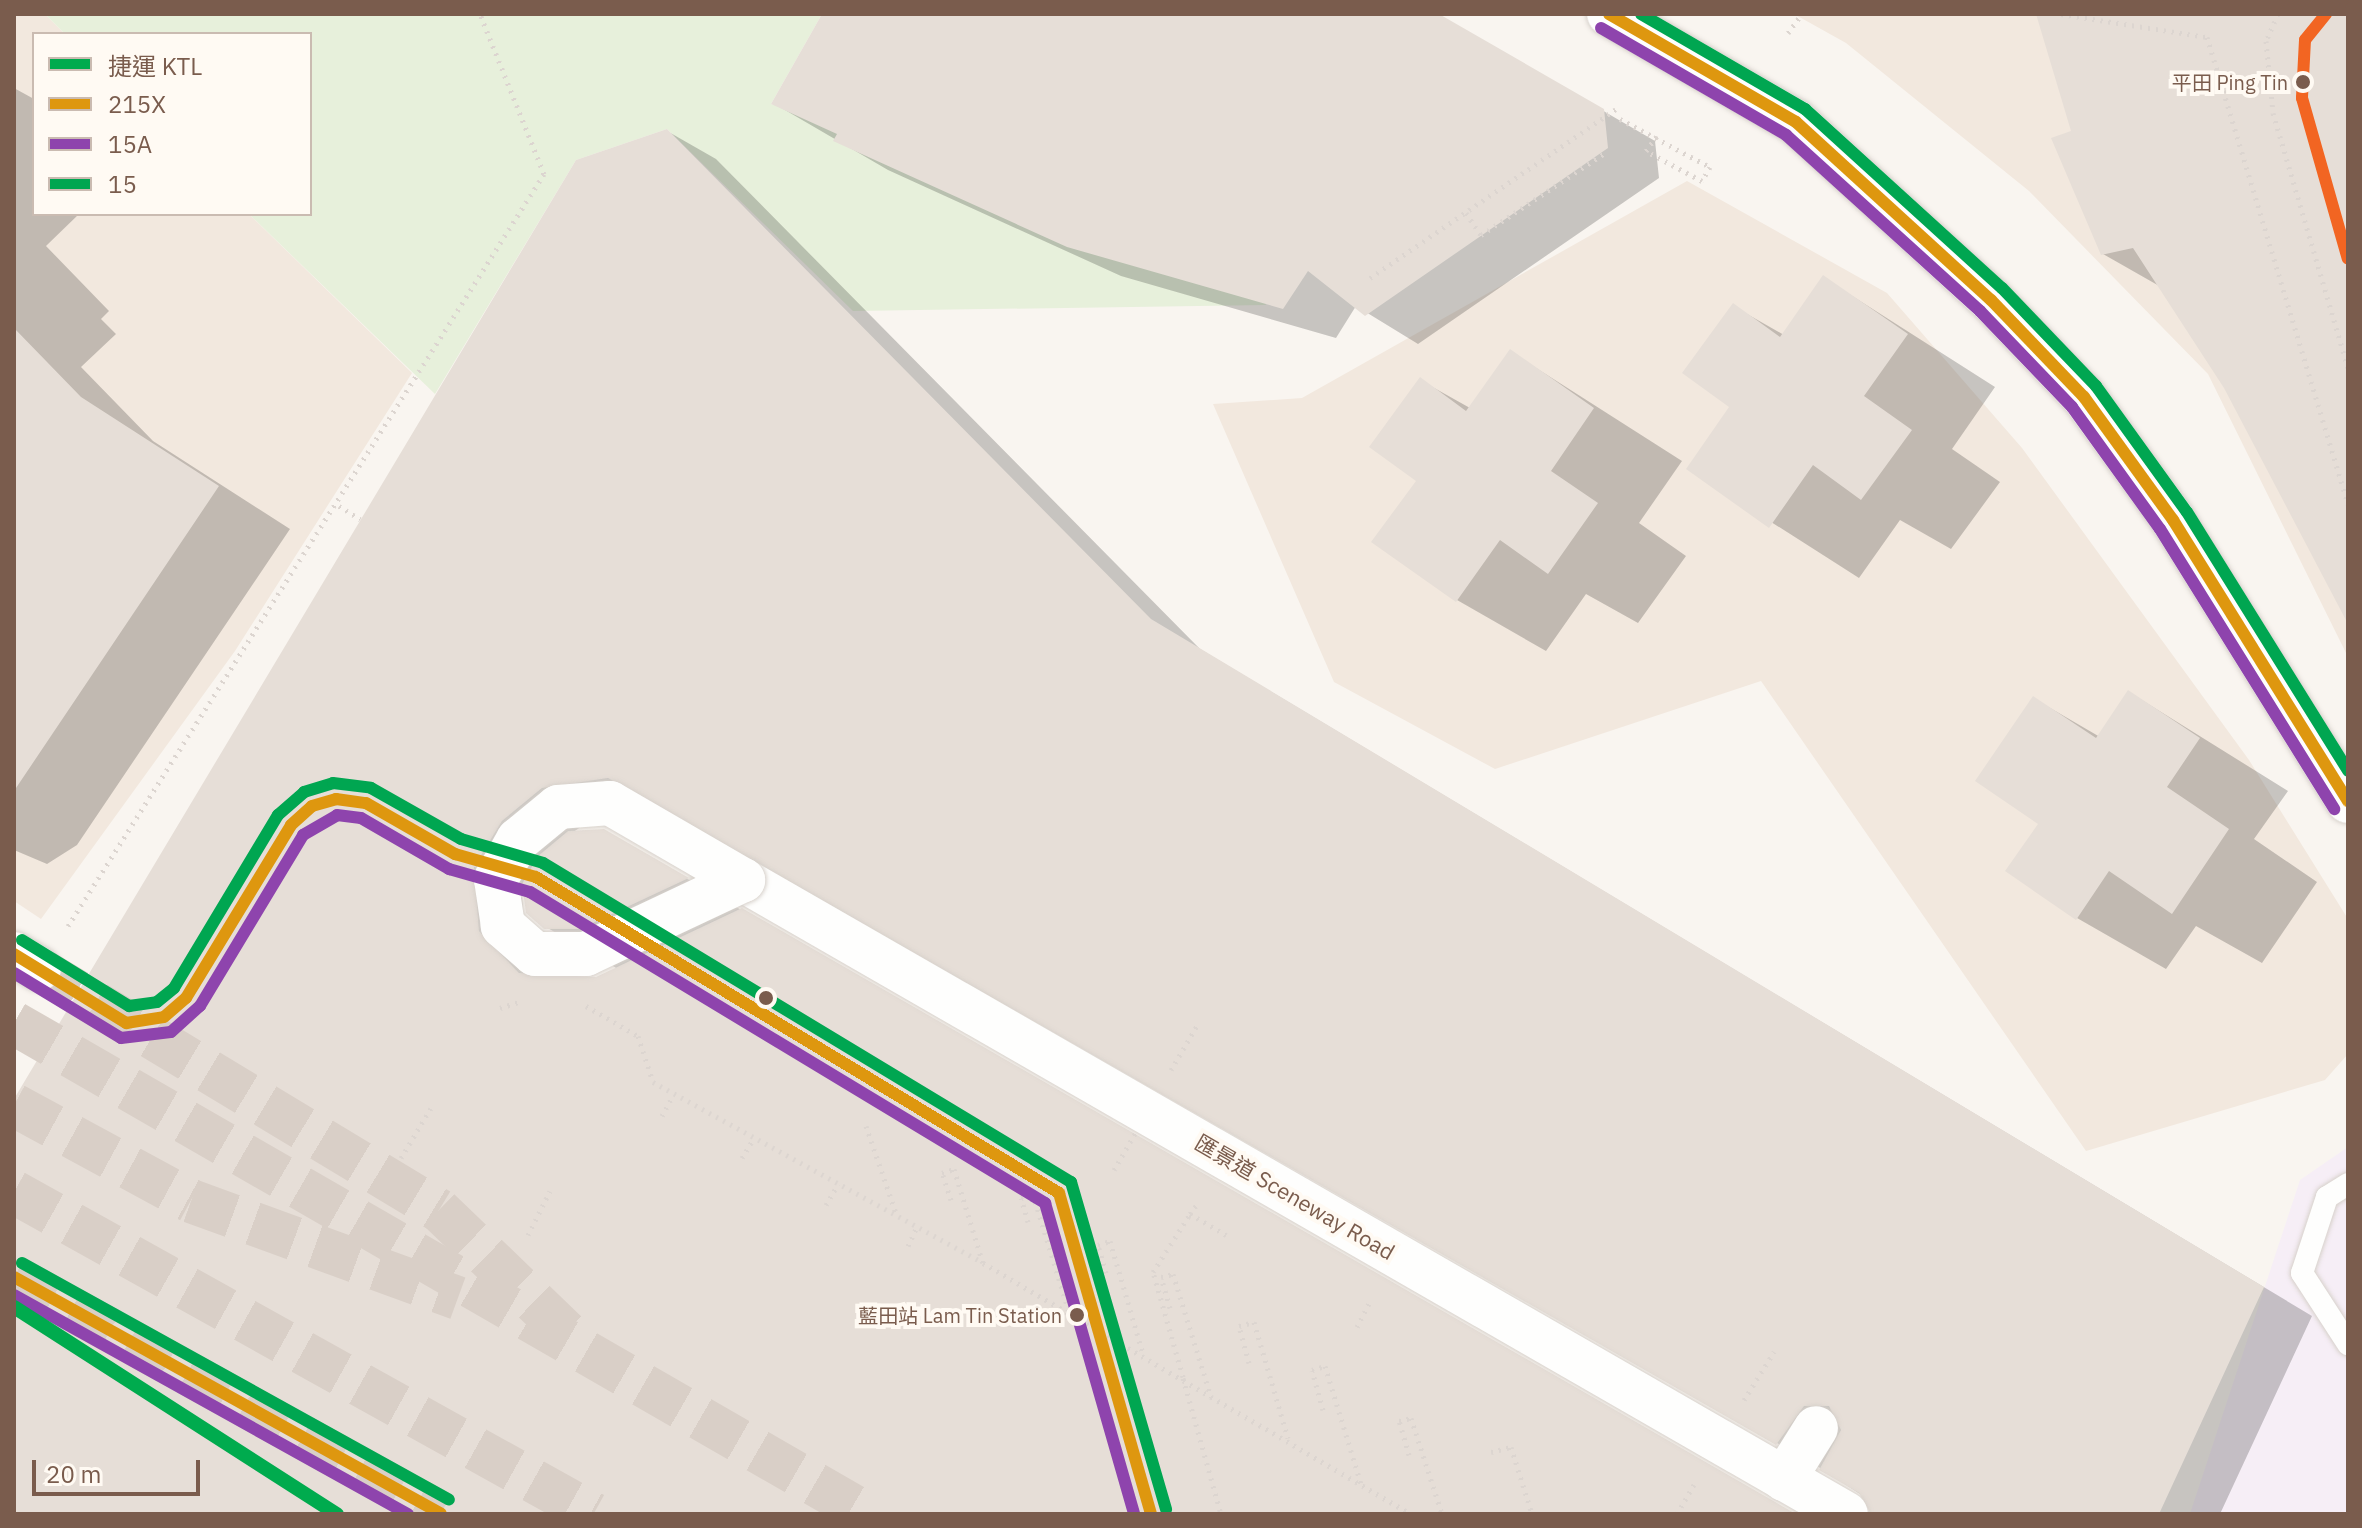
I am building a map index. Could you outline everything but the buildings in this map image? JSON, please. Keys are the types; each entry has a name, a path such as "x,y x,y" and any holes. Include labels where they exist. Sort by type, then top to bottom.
{"street":[{"path":"1609,14 1796,122 1991,300 2084,397 2173,520 2348,801"},
{"name":"匯景道 Sceneway Road","path":"743,880 586,954 535,954 503,926 496,879 518,840 558,807 610,803 1846,1514"},
{"path":"1784,1479 1816,1428"}],"lane":[{"path":"2348,1184 2327,1197 2302,1273 2348,1344"}],"path":[{"path":"63,932 339,506 544,174 480,14"},
{"path":"1788,33 1802,14"},
{"path":"2061,14 2207,37 2348,504"},
{"path":"2278,14 2266,41 2273,113 2348,368"},
{"path":"1370,278 1616,109"},
{"path":"1620,119 1710,167 1702,181 1646,151 1659,133"},
{"path":"1466,213 1481,235 1605,153"},
{"path":"339,506 360,519"},
{"path":"570,997 638,1036 653,1082 673,1095 983,1263 1143,1354 1211,1397 1288,1438 1410,1514"},
{"path":"500,1008 528,999"},
{"path":"1174,1064 1198,1024"},
{"path":"662,1116 673,1095"},
{"path":"401,1158 431,1108"},
{"path":"866,1126 897,1216"},
{"path":"1114,1170 1137,1130"},
{"path":"742,1158 754,1138"},
{"path":"951,1200 942,1173 954,1169 983,1263"},
{"path":"826,1205 838,1184"},
{"path":"528,1235 550,1191"},
{"path":"1028,1222 1021,1198 1033,1194 1069,1312"},
{"path":"1198,1203 1153,1272 1221,1514"},
{"path":"1190,1214 1226,1235"},
{"path":"908,1246 917,1227"},
{"path":"1106,1273 1098,1245 1110,1241 1143,1354"},
{"path":"1170,1308 1161,1277 1173,1274 1211,1397"},
{"path":"1357,1327 1372,1302 1359,1295"},
{"path":"1249,1363 1239,1326 1254,1322 1288,1438"},
{"path":"1750,1390 1774,1352"},
{"path":"1323,1410 1312,1370 1325,1366 1361,1484"},
{"path":"1409,1455 1399,1421 1411,1418 1442,1514"},
{"path":"1491,1452 1511,1447 1531,1512"}],"shaded area":[{"path":"14,14 45,14 63,32 32,32 32,216 251,216 412,373 235,651 41,919 14,901"},
{"path":"1794,14 2348,14 2348,657 2208,374 2029,191 1846,43"},
{"path":"1687,181 1887,293 2022,448 2249,760 2348,919 2348,1054 2325,1080 2086,1151 1761,681 1495,769 1334,682 1213,404 1302,398"},
{"path":"2348,1147 2348,1514 2190,1514 2300,1180"}],"green space":[{"path":"45,14 822,14 771,104 1245,235 1303,279 1265,305 853,311 667,129 576,160 435,394 251,216 312,216 312,32 63,32"}],"tunnel":[{"path":"39,969 439,1210 576,1342"},
{"path":"14,1023 867,1514"},
{"path":"14,1105 191,1201 458,1298"},
{"path":"14,1192 593,1514"},
{"path":"14,1277 441,1514"}],"metro line":[{"name":"KTL","path":"14,1307 337,1514"}],"transit line":[{"name":"215X","path":"1609,14 1796,122 1991,300 2084,397 2173,520 2348,801"},
{"name":"15","path":"1641,14 1805,109 2002,288 2096,386 2187,512 2348,771"},
{"path":"2326,14 2305,40 2302,98 2348,259"},
{"name":"15A","path":"1601,28 1786,135 1980,311 2072,407 2160,529 2334,809"},
{"name":"15","path":"22,940 129,1006 157,1002 174,988 278,815 304,792 333,783 371,788 461,839 543,863 1071,1182 1166,1510"},
{"name":"215X","path":"14,954 126,1023 164,1017 186,998 291,825 312,806 336,799 366,803 455,854 536,877 1059,1193 1151,1514"},
{"name":"15A","path":"14,973 121,1038 171,1032 200,1006 303,835 337,815 361,818 449,869 530,892 1045,1203 1134,1514"},
{"name":"15","path":"22,1263 449,1500"},
{"name":"215X","path":"14,1277 441,1514"},
{"name":"15A","path":"14,1295 408,1514"}],"place":[{"name":"平田 Ping Tin","path":"2303,82"},
{"name":"藍田站 Lam Tin Station","path":"1077,1315"}]}
